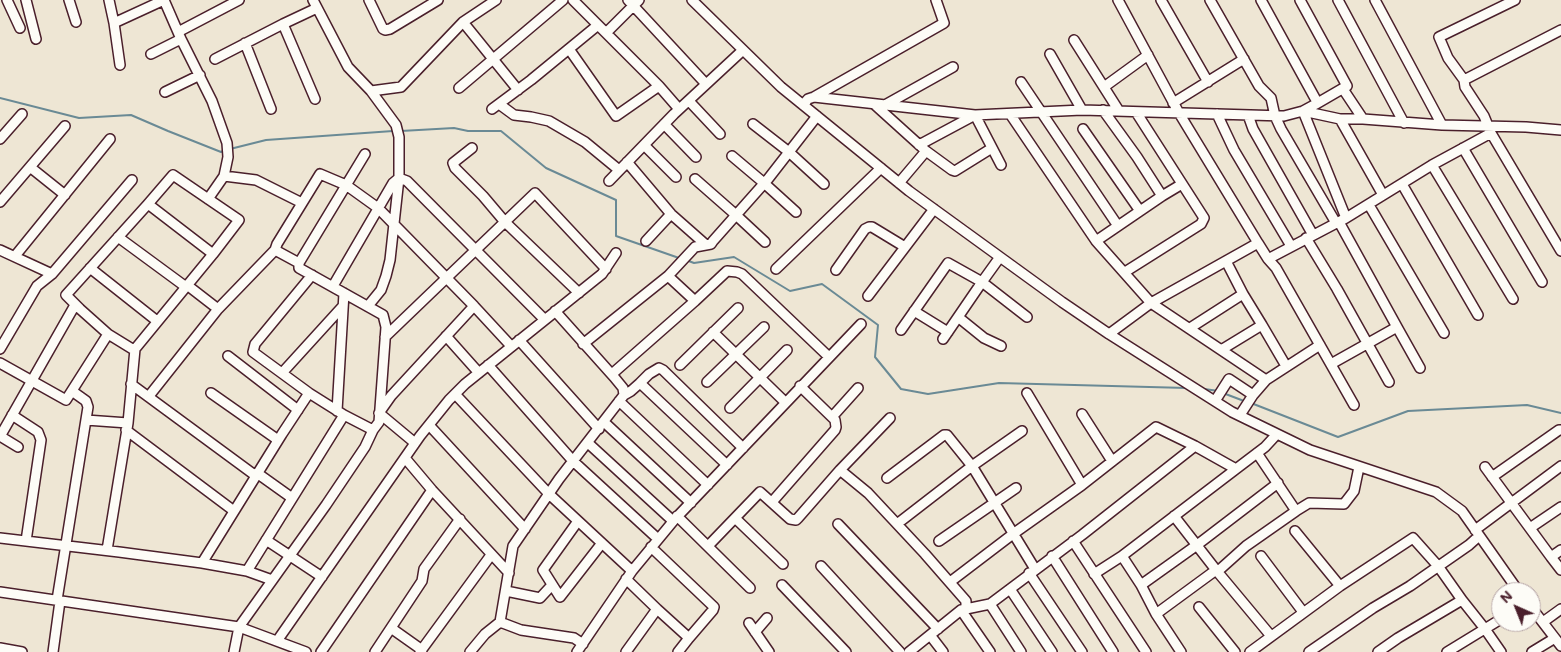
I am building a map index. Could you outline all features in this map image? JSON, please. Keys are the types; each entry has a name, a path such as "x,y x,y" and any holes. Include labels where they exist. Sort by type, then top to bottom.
{"street":[{"path":"7,0 20,28"},
{"path":"26,0 36,39"},
{"path":"69,0 76,22"},
{"path":"109,0 120,65"},
{"path":"114,23 164,0 218,114 227,143 228,157 224,176 208,198"},
{"path":"151,54 239,0"},
{"path":"369,0 385,30 390,29 438,0"},
{"path":"371,91 400,87 463,22 496,0"},
{"path":"459,88 563,0"},
{"path":"573,0 659,86 679,109"},
{"path":"692,0 781,87 816,116 899,183 1062,302 1201,392 1277,434 1310,450 1436,492 1462,512 1513,582"},
{"path":"803,105 808,99 944,23 936,0"},
{"path":"1118,0 1179,114 1258,243 1276,268 1354,405"},
{"path":"1161,0 1208,82"},
{"path":"1210,0 1259,86 1271,98 1275,116 1340,221 1420,368"},
{"path":"1261,0 1316,100 1316,104"},
{"path":"814,97 975,115 1103,110 1284,116 1303,111 1347,86 1300,0"},
{"path":"1338,0 1404,123"},
{"path":"1375,0 1442,125"},
{"path":"1515,0 1440,37 1448,58 1464,80 1490,130 1561,251"},
{"path":"606,33 634,2 706,84"},
{"path":"215,59 283,24 314,4 348,66 371,91 396,125 399,137 399,178 390,260 380,290 368,306"},
{"path":"463,22 518,90"},
{"path":"283,24 315,99"},
{"path":"598,25 496,106 514,115 531,116 549,121 585,142 619,170"},
{"path":"1464,80 1561,30"},
{"path":"1074,40 1119,111"},
{"path":"246,43 271,109"},
{"path":"569,49 616,116 659,86"},
{"path":"608,181 679,109 743,50"},
{"path":"1050,54 1082,110"},
{"path":"1104,88 1148,55"},
{"path":"1174,103 1244,59"},
{"path":"885,105 953,66"},
{"path":"165,92 200,75"},
{"path":"1021,82 1118,226"},
{"path":"1343,88 1363,119"},
{"path":"689,101 720,134"},
{"path":"874,104 923,148 952,170 955,171 992,148"},
{"path":"1103,110 1162,196"},
{"path":"1303,111 1340,119 1363,119 1490,130 1526,127 1561,130"},
{"path":"1303,111 1340,221"},
{"path":"1125,272 1201,224 1204,218 1136,112"},
{"path":"0,140 22,114"},
{"path":"1010,114 1096,241 1151,303 1266,380"},
{"path":"1218,114 1234,150 1291,246"},
{"path":"899,183 923,148 975,115"},
{"path":"975,115 1001,165"},
{"path":"1248,115 1252,129 1389,382"},
{"path":"583,344 668,276 695,247 714,242 764,183 816,116"},
{"path":"1340,119 1384,195"},
{"path":"664,124 696,157"},
{"path":"753,124 824,184"},
{"path":"0,202 65,126"},
{"path":"1083,129 1140,211"},
{"path":"1268,258 1369,205 1490,130"},
{"path":"15,256 110,138"},
{"path":"644,145 676,177"},
{"path":"472,148 453,163 455,168 483,196 505,222 579,294"},
{"path":"1463,148 1542,282"},
{"path":"299,263 364,154"},
{"path":"732,156 796,212"},
{"path":"627,162 671,214 705,244"},
{"path":"1432,166 1513,299"},
{"path":"30,168 65,195"},
{"path":"776,269 881,168"},
{"path":"149,396 218,309 275,250 320,174 346,185 378,208 447,277 511,346"},
{"path":"107,550 127,427 134,350 239,220 173,175 66,295 108,334 134,350"},
{"path":"224,176 256,180 302,203"},
{"path":"333,286 393,183 399,178"},
{"path":"399,178 407,181 544,319"},
{"path":"695,179 765,242"},
{"path":"0,350 37,286 52,274 132,180"},
{"path":"1096,241 1182,184"},
{"path":"1402,184 1478,315"},
{"path":"385,337 535,193 606,269"},
{"path":"148,204 213,254"},
{"path":"1369,205 1444,332"},
{"path":"868,296 934,209"},
{"path":"646,241 671,214"},
{"path":"836,270 869,227 905,247"},
{"path":"118,238 218,309"},
{"path":"1109,334 1151,303 1258,243"},
{"path":"0,250 52,274"},
{"path":"234,652 239,627 365,447 378,422 379,413 386,327 383,315 300,268 299,263 275,250"},
{"path":"277,641 415,443 454,394 544,319 579,294 602,274 616,253"},
{"path":"914,311 946,336 1000,257"},
{"path":"1226,261 1243,294 1286,366"},
{"path":"901,330 948,263 982,282 1027,317"},
{"path":"90,268 156,321"},
{"path":"612,374 727,271 742,274 828,357"},
{"path":"312,275 255,344 253,352 309,393 340,413 373,430"},
{"path":"668,276 695,301"},
{"path":"247,571 292,498 340,413 344,293"},
{"path":"1190,328 1243,294"},
{"path":"18,447 0,434 75,305"},
{"path":"282,373 343,306"},
{"path":"379,413 391,396 474,306"},
{"path":"680,365 738,308"},
{"path":"555,311 623,388 622,398"},
{"path":"958,317 984,338 1001,346"},
{"path":"500,622 521,630 574,638 580,648 632,570 675,519 861,324"},
{"path":"1221,350 1262,326"},
{"path":"707,382 764,327"},
{"path":"1331,364 1397,327"},
{"path":"713,332 785,402"},
{"path":"0,363 66,400 108,334"},
{"path":"446,336 479,373"},
{"path":"519,340 602,425 691,503"},
{"path":"1240,415 1266,380 1320,345"},
{"path":"730,408 787,350"},
{"path":"228,356 298,410"},
{"path":"488,365 573,461 658,539"},
{"path":"470,652 485,634 500,622 513,546 573,461 622,398 648,374 659,368 663,370 743,448"},
{"path":"1216,399 1229,379 1250,400"},
{"path":"640,383 727,465"},
{"path":"131,384 292,498"},
{"path":"772,502 835,430 836,423 832,417 800,386"},
{"path":"832,417 858,388"},
{"path":"53,652 58,600 88,402 72,391"},
{"path":"211,393 278,440"},
{"path":"202,563 309,393"},
{"path":"454,394 549,494 632,570"},
{"path":"1027,394 1082,485"},
{"path":"622,398 708,485"},
{"path":"379,413 415,443"},
{"path":"1082,414 1112,461"},
{"path":"12,415 38,432 41,440 26,541"},
{"path":"708,546 758,493 761,493 790,519 796,520 840,470 890,418"},
{"path":"86,420 127,427 234,511"},
{"path":"429,424 525,529"},
{"path":"950,582 1082,485 1156,427 1236,469"},
{"path":"1492,477 1561,430"},
{"path":"897,524 972,466 1022,431"},
{"path":"1094,574 1122,556 1257,453 1277,434"},
{"path":"886,478 946,435 948,436 972,466 995,503 1032,571 1082,652"},
{"path":"588,442 708,546 750,588"},
{"path":"909,652 964,610 990,604 1195,446"},
{"path":"1257,453 1296,511"},
{"path":"405,458 432,490 509,572"},
{"path":"1314,651 1469,545 1477,533 1511,502 1561,466"},
{"path":"1156,614 1217,571 1246,546 1309,503 1344,504 1354,491 1359,467"},
{"path":"1485,467 1561,570"},
{"path":"840,470 868,493 966,601 964,610 990,652"},
{"path":"1140,585 1197,545 1278,483"},
{"path":"939,541 1016,488"},
{"path":"321,652 432,490"},
{"path":"1530,528 1561,507"},
{"path":"1174,516 1271,636"},
{"path":"735,518 783,564"},
{"path":"375,652 422,581 424,568 460,519"},
{"path":"578,521 543,570 560,598 602,543"},
{"path":"838,524 938,629"},
{"path":"1295,531 1340,586"},
{"path":"0,538 202,563 247,571 272,580"},
{"path":"1250,652 1340,586 1413,538 1438,566 1501,652"},
{"path":"266,540 322,576"},
{"path":"1073,541 1146,652"},
{"path":"651,547 714,606 713,610 678,652"},
{"path":"1552,557 1561,550"},
{"path":"391,628 421,651 492,554"},
{"path":"1052,556 1114,652"},
{"path":"1122,556 1181,652"},
{"path":"1261,556 1303,612"},
{"path":"821,566 900,652"},
{"path":"626,579 689,638"},
{"path":"506,591 540,598 552,585"},
{"path":"782,585 846,652"},
{"path":"1010,588 1052,652"},
{"path":"0,592 239,627 306,652"},
{"path":"1378,652 1462,600"},
{"path":"990,604 1021,652"},
{"path":"1199,607 1236,652"},
{"path":"626,652 657,609"},
{"path":"1532,652 1558,642 1542,622 1561,609"},
{"path":"755,632 768,618"},
{"path":"749,623 769,652"},
{"path":"1447,652 1491,625"},
{"path":"930,635 943,652"},
{"path":"0,648 22,652"}],"waterway":[{"path":"0,98 79,118 131,115 221,152 225,150"},
{"path":"401,131 454,128 468,131 501,131 546,168 616,200 616,236 679,258"},
{"path":"230,149 266,140 393,131"},
{"path":"686,260 694,263 734,257 790,291 822,284 878,325 875,357 901,389 928,394 999,383 1187,388"},
{"path":"1204,389 1219,391"},
{"path":"1223,393 1244,401"},
{"path":"1251,403 1338,437 1408,411 1527,405 1561,413"}]}
